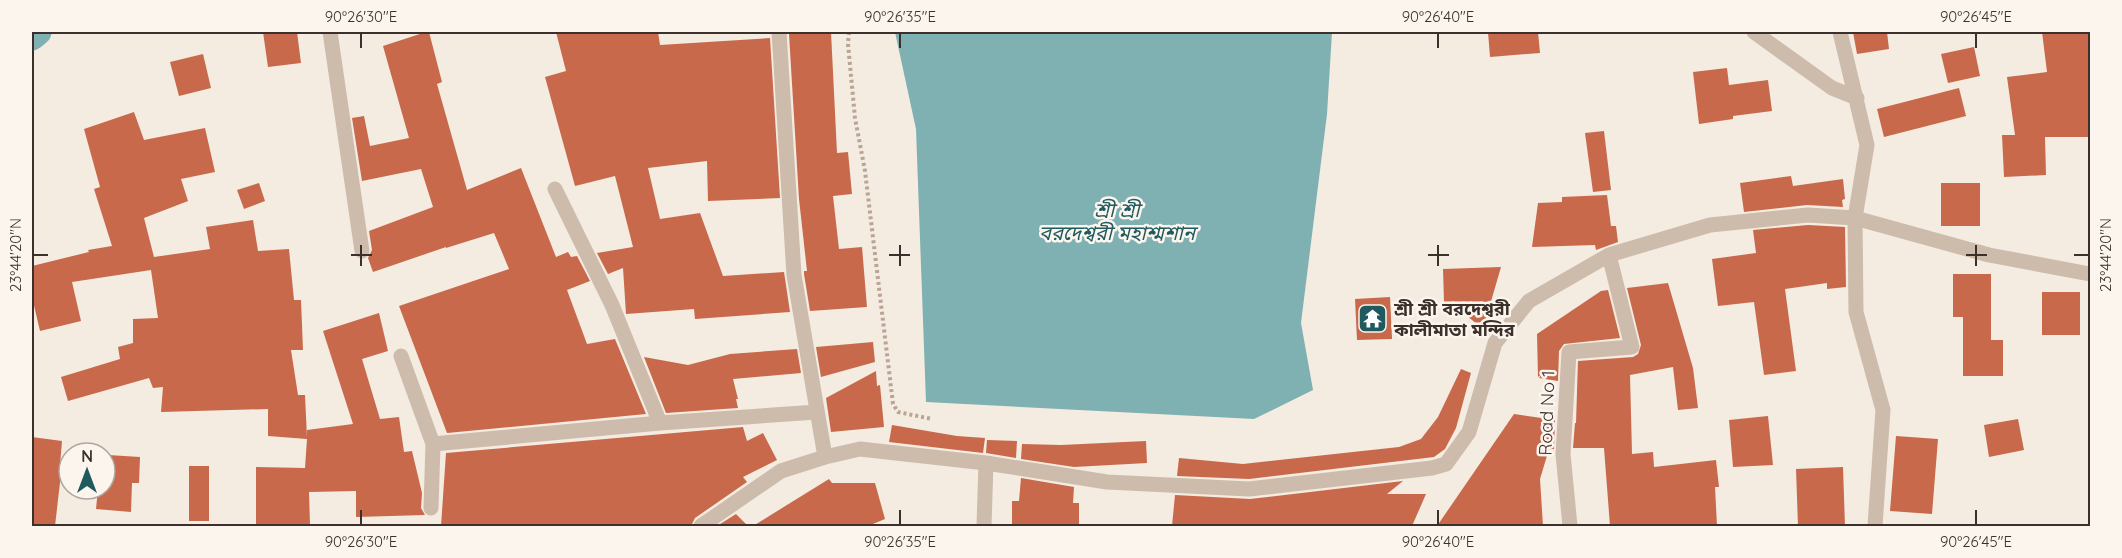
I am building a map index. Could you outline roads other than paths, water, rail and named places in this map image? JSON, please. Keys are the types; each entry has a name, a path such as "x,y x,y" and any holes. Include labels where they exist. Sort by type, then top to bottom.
{"street":[{"path":"330,32 362,251"},
{"path":"779,32 795,275 825,457"},
{"path":"1754,32 1832,88 1857,98"},
{"path":"1840,32 1867,146 1855,218 1856,312 1882,410 1875,526"},
{"path":"555,189 612,305 660,423"},
{"path":"701,526 781,471 825,457 860,450 986,463 1107,482 1249,489 1432,468 1446,464 1469,432 1495,343 1529,301 1609,255 1710,225 1808,214 1855,218 1989,255 2091,274"},
{"name":"Road No 1","path":"1570,526 1563,454 1569,352 1632,347 1609,255"},
{"path":"401,356 433,444 431,508"},
{"path":"433,444 660,423 817,412"},
{"path":"984,526 986,463"}],"water":[{"name":"শ্রী শ্রী বরদেশ্বরী মহাশ্মশান","path":"895,32 1332,32 1327,114 1301,323 1313,390 1254,419 926,402 916,129"}],"waterway":[{"path":"32,37 38,32"}],"place":[{"name":"শ্রী শ্রী বরদেশ্বরী কালীমাতা মন্দির","path":"1373,319"}]}
